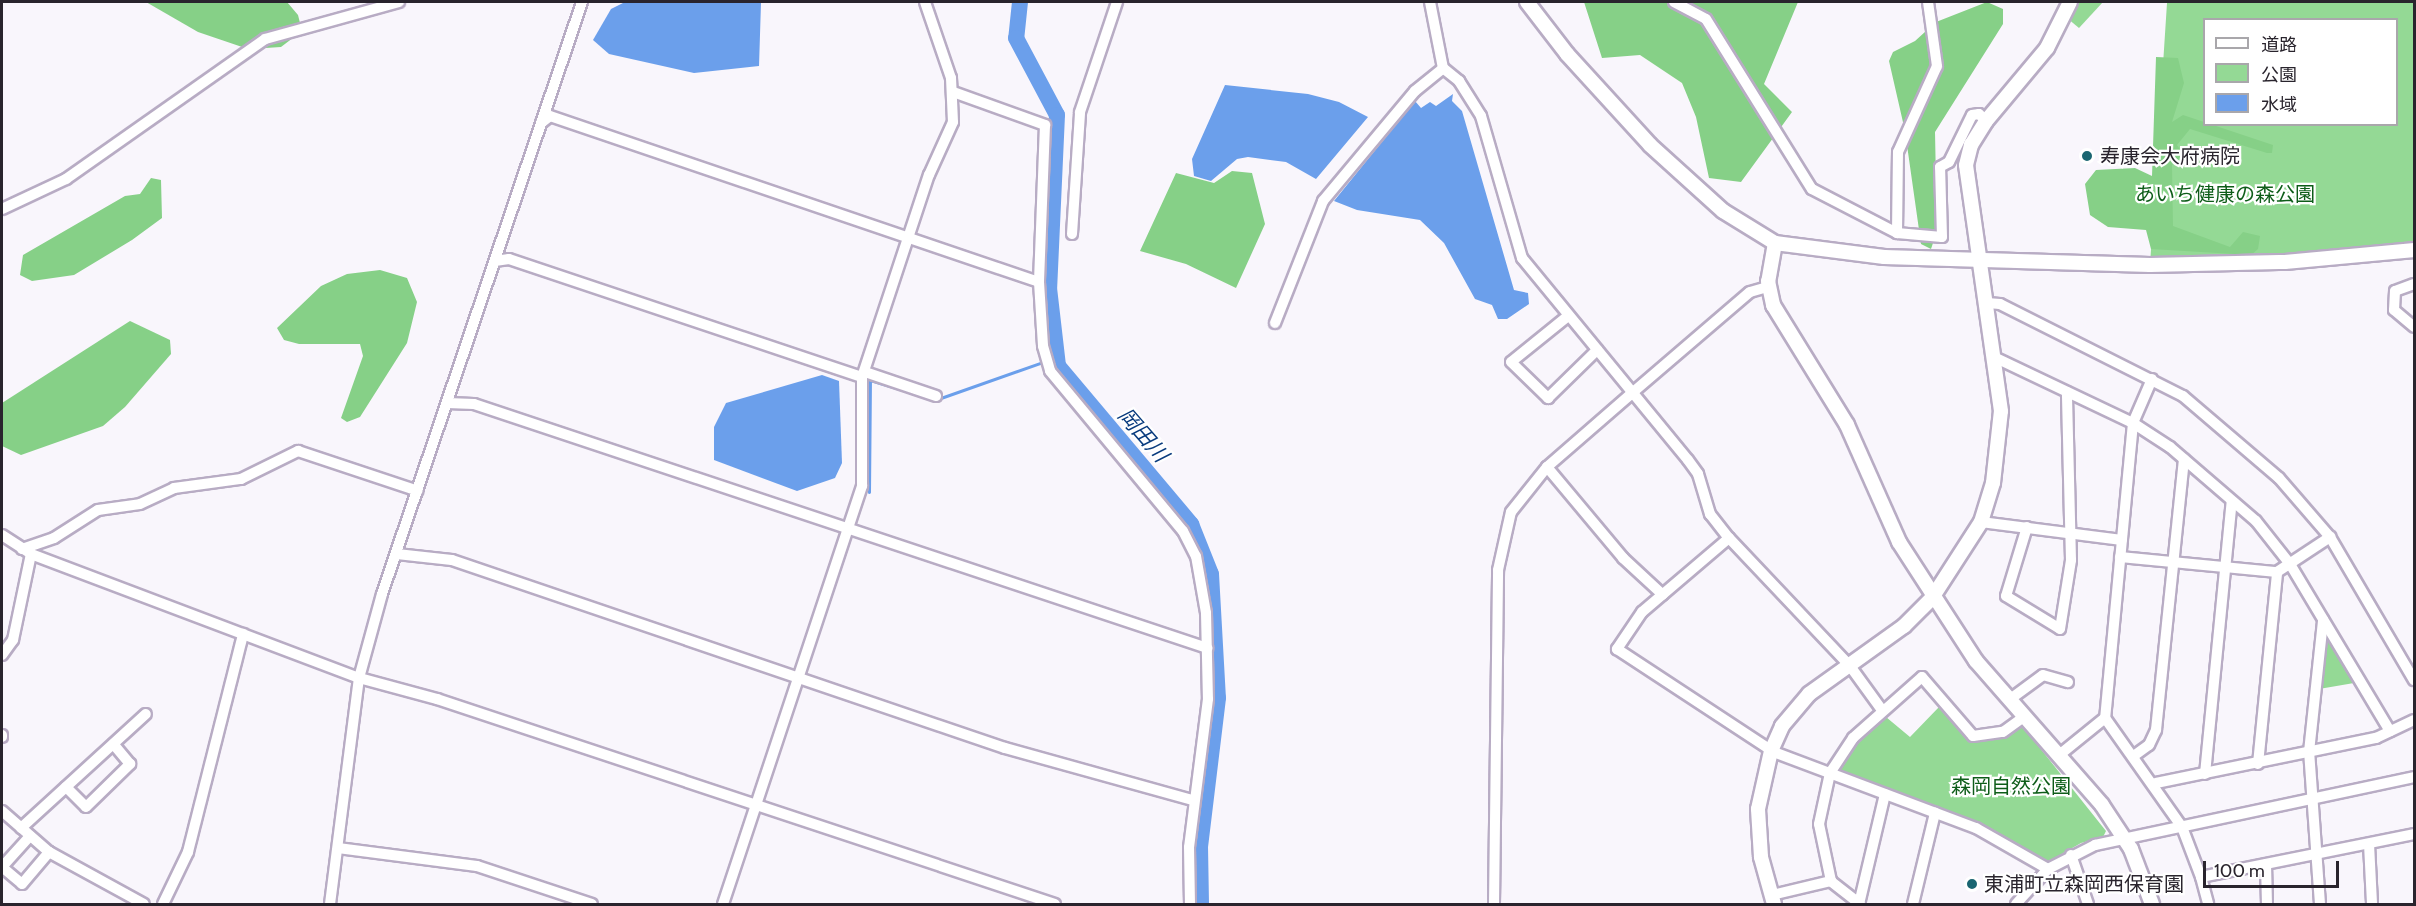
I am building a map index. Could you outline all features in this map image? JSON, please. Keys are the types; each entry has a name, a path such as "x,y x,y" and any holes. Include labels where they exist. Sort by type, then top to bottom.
{"street":[{"path":"2,209 66,179 265,39 399,2"},
{"path":"330,904 338,848 339,806 359,678 397,554 582,2"},
{"path":"723,904 862,486 863,375 929,176 949,139 953,92 925,2"},
{"path":"1072,234 1080,112 1117,2"},
{"path":"1430,2 1443,68 1459,81 1481,116 1517,251 1698,474 1710,514 1729,538 1850,666 1882,710"},
{"path":"1527,2 1567,54 1650,145 1723,211 1775,243 1884,257 2224,265 2415,250"},
{"path":"1674,2 1706,19 1812,189 1897,233 1942,237 1940,167 1949,162 1972,116 1978,114 1986,121"},
{"path":"1897,233 1898,152 1936,66 1928,2"},
{"path":"1831,881 1773,900 1758,831 1762,785 1771,751 1800,702 1850,666 1932,598 1972,543 1981,522 1999,438 1996,358 1978,259 1966,165 1971,145 1986,121 2047,48 2070,2"},
{"path":"1275,323 1323,201 1415,91 1443,68"},
{"path":"953,92 1045,125 1039,282 1043,346 1053,377 1183,531 1196,556 1206,613 1208,699 1193,800 1190,904"},
{"path":"541,123 550,116 1039,282"},
{"path":"1775,243 1768,287 1778,317 1847,425 1899,542 1932,598 2009,700 2102,805 2124,838 2152,904"},
{"path":"495,261 510,259 863,375 936,396"},
{"path":"2415,284 2395,291 2394,309 2415,327"},
{"path":"1494,904 1500,549 1519,496 1547,467 1750,291 1768,287"},
{"path":"1987,303 2000,304 2183,396 2279,478 2330,537 2415,680"},
{"path":"1568,316 1511,362 1548,398 1597,350"},
{"path":"1996,358 2133,423 2184,459 2268,535 2290,564 2390,732"},
{"path":"2152,379 2133,423 2105,718 2156,783 2182,827 2202,877 2208,904"},
{"path":"2027,527 2006,596 2055,629 2063,626 2071,531 2067,392"},
{"path":"447,403 474,404 850,527 1207,648"},
{"path":"26,551 98,510 140,504 174,488 241,479 298,451 418,491"},
{"path":"2135,754 2150,745 2156,730 2171,562 2184,459"},
{"path":"1547,467 1623,558 1663,595"},
{"path":"2205,774 2223,567 2232,501"},
{"path":"1981,522 2071,531 2122,540"},
{"path":"2,535 26,551 359,678 436,699 1055,904"},
{"path":"2120,557 2277,572 2330,537"},
{"path":"1729,538 1642,612 1617,650 1771,751 1976,828 2048,869"},
{"path":"2,655 13,640 26,551"},
{"path":"397,554 452,560 1005,748 1193,800"},
{"path":"2258,764 2277,572"},
{"path":"2320,904 2309,752 2323,620"},
{"path":"163,904 189,852 243,634"},
{"path":"2009,700 2043,675 2068,682"},
{"path":"1886,794 1860,904 1831,881 1819,824 1830,773 1853,738 1922,677 1973,736 2003,732 2024,717"},
{"path":"21,828 146,714"},
{"path":"2058,756 2105,718"},
{"path":"2156,783 2309,752 2390,732 2415,720"},
{"path":"66,787 86,807 130,764 113,744"},
{"path":"2016,904 2048,869 2071,855 2124,838 2415,777"},
{"path":"2,811 49,852 144,904"},
{"path":"1913,904 1935,813"},
{"path":"2202,877 2415,834"},
{"path":"30,836 2,867 22,884 49,852"},
{"path":"2369,844 2372,904"},
{"path":"338,848 477,866 592,904"},
{"path":"2071,855 2090,904"},
{"path":"2266,864 2267,904"}],"green space":[{"path":"146,2 287,2 298,15 302,31 281,47 248,49 198,32"},
{"path":"1584,2 1798,2 1764,84 1792,112 1741,182 1709,178 1696,117 1682,83 1640,55 1602,58"},
{"path":"1987,2 2003,9 2003,24 1935,132 1937,231 1931,249 1921,244 1905,131 1889,61 1893,52 1915,41 1936,22"},
{"path":"2075,2 2103,2 2079,28 2067,18"},
{"name":"あいち健康の森公園","path":"2139,2 2414,2 2414,246 2285,262 2150,265 2167,3"},
{"path":"2156,57 2178,58 2184,83 2172,122 2183,115 2203,122 2203,126 2216,126 2273,145 2272,153 2267,153 2190,129 2177,145 2183,154 2172,165 2173,226 2230,247 2243,232 2260,236 2258,249 2251,255 2151,249 2146,230 2108,227 2090,215 2085,184 2096,170 2135,168 2152,176"},
{"path":"1232,171 1252,173 1265,224 1236,288 1186,264 1140,251 1176,173 1214,183"},
{"path":"151,178 161,180 162,218 132,240 74,275 32,281 20,275 23,255 125,196 140,194"},
{"path":"380,270 407,278 417,302 407,343 360,417 347,422 341,418 363,356 360,344 299,344 284,340 277,328 321,286 347,274"},
{"path":"130,321 170,340 171,354 125,407 103,426 21,455 2,446 2,403"},
{"path":"2326,634 2354,683 2319,689"},
{"name":"森岡自然公園","path":"1939,707 1971,741 2005,738 2018,726 2024,728 2106,831 2103,837 2081,843 2046,863 1976,822 1839,770 1859,738 1886,717 1910,737"}],"water":[{"path":"625,2 761,2 759,66 694,73 609,54 593,40 611,9"},
{"path":"1225,85 1308,94 1339,102 1368,117 1316,179 1286,162 1248,157 1237,159 1211,181 1194,176 1192,159"},
{"path":"1453,94 1452,101 1462,111 1514,290 1528,293 1529,304 1507,319 1498,319 1492,305 1475,299 1444,243 1420,220 1357,210 1334,201 1415,101 1421,108 1430,102 1436,106"},
{"path":"822,375 839,381 842,463 835,478 797,491 714,460 714,427 726,403"}],"waterway":[{"name":"岡田川","path":"1020,2 1016,38 1057,115 1049,288 1058,366 1191,524 1211,574 1218,698 1200,846 1201,904"},
{"path":"935,400 1043,362"},
{"path":"869,492 870,380 903,390"}],"place":[{"name":"寿康会大府病院","path":"2087,156"},
{"name":"東浦町立森岡西保育園","path":"1972,884"}]}
